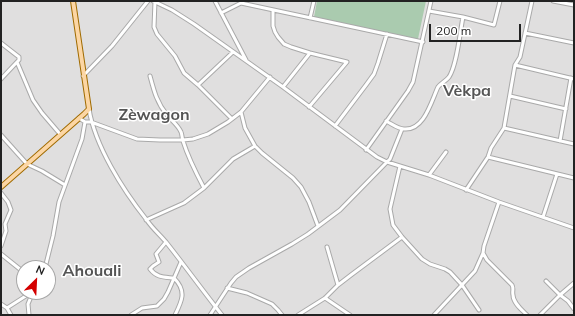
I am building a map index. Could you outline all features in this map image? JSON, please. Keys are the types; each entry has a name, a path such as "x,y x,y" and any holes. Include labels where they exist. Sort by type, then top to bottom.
{"main road":[{"path":"1,187 89,109 72,1"}],"street":[{"path":"83,76 112,46 148,1"},
{"path":"232,119 184,73 175,56 156,32 154,27 154,1 194,24 270,77 377,157 387,162 429,175 498,202 574,228"},
{"path":"215,1 247,61"},
{"path":"310,18 314,1"},
{"path":"366,150 413,82 432,1"},
{"path":"429,11 463,17 494,25 500,1"},
{"path":"466,190 488,157 491,148 504,128 515,65 520,57 532,1"},
{"path":"553,1 574,6"},
{"path":"221,13 241,2 423,42"},
{"path":"273,10 273,26 278,37 288,46 347,62 309,107"},
{"path":"386,121 402,129 406,129 415,127 422,121 438,87 447,80 451,74 455,62 463,17"},
{"path":"525,33 574,43"},
{"path":"335,126 374,74 387,34"},
{"path":"1,79 19,60 19,57 2,45"},
{"path":"198,85 233,52"},
{"path":"283,87 310,53"},
{"path":"17,62 33,100 60,134"},
{"path":"515,65 573,79 560,141"},
{"path":"150,76 158,103 182,132 183,140 190,160 204,188"},
{"path":"79,118 85,122 91,122 137,139 183,140 193,138 208,134 241,112 270,77"},
{"path":"510,96 566,110"},
{"path":"89,109 91,122 97,137 124,188 146,220 166,242 222,315"},
{"path":"241,112 245,128 255,146 293,178 301,187 314,213 318,226"},
{"path":"47,260 59,202 82,139 85,122"},
{"path":"504,128 574,144"},
{"path":"210,315 227,288 236,277 292,244 345,206 391,158 402,129"},
{"path":"1,135 27,164 65,185"},
{"path":"146,220 184,203 204,188 233,159 255,146"},
{"path":"429,175 446,152"},
{"path":"488,157 574,178"},
{"path":"400,166 390,212 393,225 422,259 430,264 445,269 462,285 479,310"},
{"path":"543,217 557,174"},
{"path":"1,193 8,202 11,210 5,224 6,231 1,246"},
{"path":"434,315 475,271 483,253 498,202"},
{"path":"298,315 325,298 338,285 402,237"},
{"path":"166,242 156,254 159,262 150,269 154,274 174,278 179,283 182,293 182,302 174,315"},
{"path":"327,247 338,285"},
{"path":"483,253 487,260 512,285 513,298 527,315"},
{"path":"1,254 16,266"},
{"path":"131,315 142,308 156,306 164,300 181,262"},
{"path":"546,282 568,301 574,309"},
{"path":"540,315 560,295 574,284"},
{"path":"227,288 247,293 272,304 282,315"},
{"path":"325,298 350,315"},
{"path":"7,308 20,300"},
{"path":"29,315 28,304 30,300"},
{"path":"1,304 7,308 11,315"}],"shaded area":[{"path":"1,1 574,1 574,315 1,315"}],"green space":[{"path":"317,1 426,1 418,39 314,17"}],"district":[{"name":"Vèkpa","path":"467,91"},
{"name":"Zèwagon","path":"154,115"},
{"name":"Ahouali","path":"92,271"}]}
